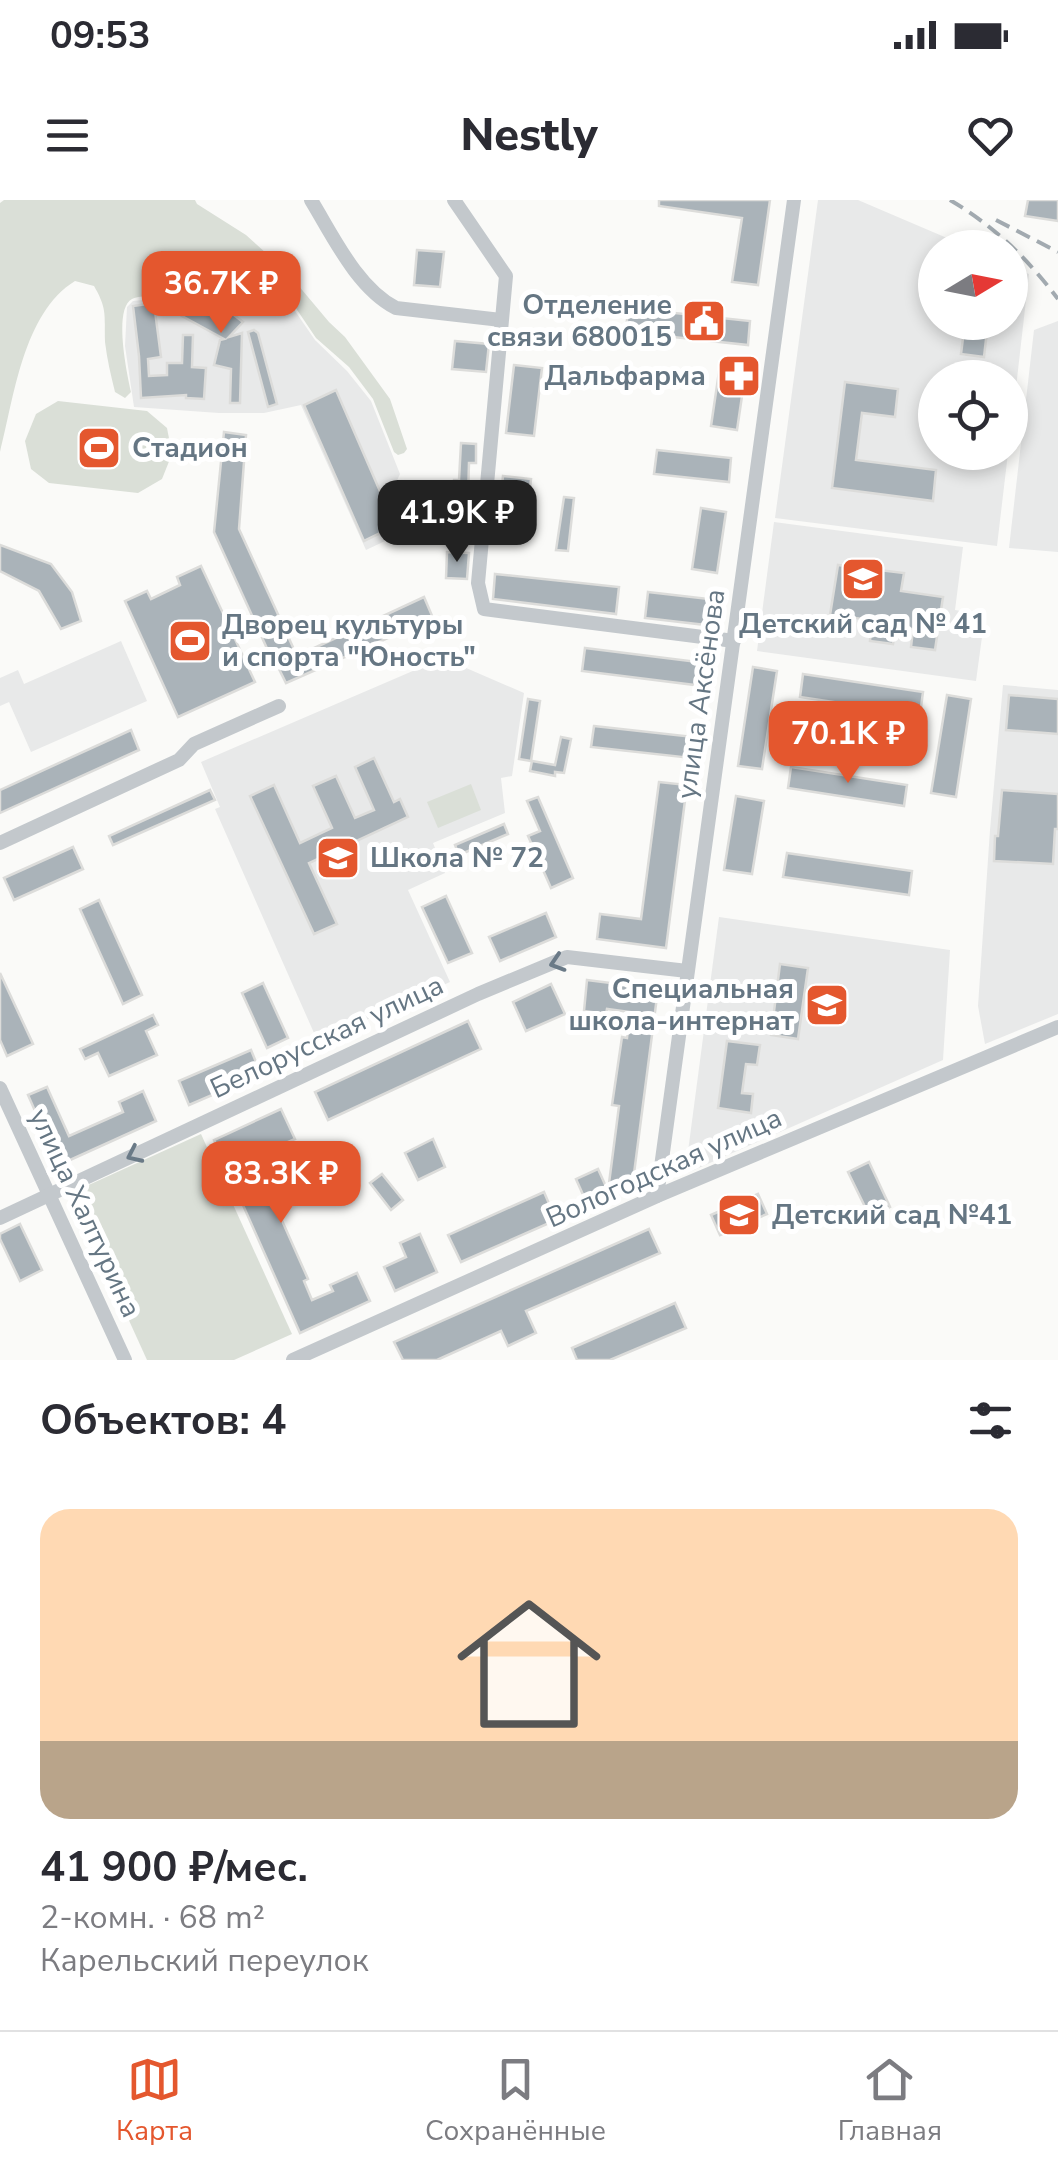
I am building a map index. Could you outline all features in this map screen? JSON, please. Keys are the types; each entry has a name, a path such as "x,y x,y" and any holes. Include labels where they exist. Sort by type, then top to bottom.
{"street":[{"path":"310,200 363,282 387,303 396,308 501,320"},
{"path":"454,200 506,276 478,583 484,609 734,641"},
{"name":"улица Аксёнова","path":"657,1196 794,200"},
{"path":"0,843 179,760 194,744 280,706"},
{"name":"Белорусская улица","path":"0,1218 478,994 568,957 687,971"},
{"name":"Вологодская улица","path":"293,1360 657,1196 1058,1027"},
{"name":"улица Халтурина","path":"0,1088 124,1360"}],"shaded area":[{"path":"195,200 246,235 287,272 345,337 390,399 407,449 398,455 394,452 373,399 349,367 316,338 275,277 241,258 201,262 170,304 156,295 134,298 126,305 122,328 131,392 125,398 115,392 104,313 94,286 75,281 57,295 43,314 23,358 0,452 0,203"},
{"path":"818,200 858,200 928,230 918,230 918,340 1021,340 1019,360 918,360 918,470 1006,470 997,546 775,518"},
{"path":"241,261 273,279 315,340 371,401 400,474 394,487 402,533 366,550 301,405 264,413 134,407 125,346 127,307 133,301 156,299 172,308 204,264"},
{"path":"1058,321 1058,552 1009,548 1018,470 1028,470 1028,382 1034,330"},
{"name":"Стадион","path":"58,401 147,411 167,428 172,454 162,479 138,493 49,483 31,469 25,441 36,414"},
{"name":"Детский сад № 41","path":"774,522 963,547 955,610 985,615 976,681 757,651"},
{"path":"121,641 147,701 31,752 9,702 0,706 0,678 18,670 24,684"},
{"name":"Школа № 72","path":"443,658 524,693 512,776 501,778 505,813 433,843 445,873 408,890 450,982 318,1042 215,809 220,807 201,762"},
{"path":"1003,685 1058,690 1058,1014 985,1044 978,1006"},
{"path":"471,784 481,810 438,828 427,802"},
{"name":"Специальная школа-интернат","path":"719,917 950,950 943,1060 685,1174"},
{"path":"201,1134 292,1334 234,1360 147,1360 71,1193"}],"building":[{"path":"659,200 770,200 758,285 732,282 742,218 659,206"},
{"path":"1028,200 1058,200 1058,221 1025,216"},
{"path":"417,250 444,252 440,287 414,285"},
{"path":"220,265 251,295 270,280 275,289 253,311 213,272"},
{"path":"201,290 243,322 229,337 242,333 240,403 230,403 231,369 214,365 220,340 224,339 182,316"},
{"path":"154,303 161,357 148,359 149,376 167,375 167,363 182,363 183,335 193,335 192,367 206,368 204,399 186,395 141,398 133,306"},
{"path":"628,308 750,321 748,345 626,332"},
{"path":"254,330 277,404 268,407 248,332"},
{"path":"963,340 986,340 984,357 961,354"},
{"path":"455,341 489,344 486,372 452,369"},
{"path":"514,365 542,368 534,436 506,433"},
{"path":"720,365 746,369 737,430 711,426"},
{"path":"845,382 898,389 895,417 862,413 856,460 936,470 933,501 832,488"},
{"path":"336,390 395,526 364,541 304,405"},
{"path":"224,432 246,435 239,529 297,656 424,597 433,618 286,683 214,532"},
{"path":"461,443 476,444 476,463 469,463 468,496 453,496 454,480 459,480"},
{"path":"657,450 731,458 729,482 654,474"},
{"path":"503,476 531,479 527,518 499,515"},
{"path":"564,497 574,498 568,551 556,550"},
{"path":"701,508 726,512 717,573 692,569"},
{"path":"0,545 51,564 72,592 81,621 61,629 39,591 0,571"},
{"path":"447,552 469,553 467,579 446,578"},
{"path":"838,565 904,573 901,591 943,597 935,650 911,647 913,629 896,627 893,644 870,641 872,620 830,615"},
{"name":"Дворец культуры и спорта \"Юность\"","path":"201,566 255,682 178,717 125,601 147,591 151,599 180,585 177,577"},
{"path":"495,574 619,587 616,614 493,599"},
{"path":"648,592 709,599 706,625 645,618"},
{"path":"585,648 706,663 703,686 582,671"},
{"path":"753,667 777,671 762,769 738,766"},
{"path":"803,674 923,692 920,715 800,697"},
{"path":"947,695 971,699 956,797 931,793"},
{"path":"1009,695 1058,699 1058,734 1006,730"},
{"path":"528,699 540,701 531,761 519,759"},
{"path":"594,726 694,737 691,758 591,747"},
{"path":"131,730 139,750 0,813 0,790"},
{"path":"561,737 571,739 564,773 555,772 555,776 530,771 532,761 555,765"},
{"path":"374,758 394,802 400,799 408,817 309,863 337,924 314,934 250,796 274,785 300,843 332,828 313,786 336,776 355,818 374,810 355,767"},
{"path":"791,767 907,785 904,806 788,788"},
{"path":"659,782 687,785 666,948 597,939 600,914 641,919"},
{"path":"210,790 215,800 113,845 109,836"},
{"path":"1002,790 1058,794 1053,864 994,861"},
{"path":"736,796 764,801 752,874 724,870"},
{"path":"538,797 573,878 551,888 528,836 540,831 527,801"},
{"path":"504,824 508,834 459,855 455,845"},
{"path":"73,847 83,869 14,900 4,878"},
{"path":"787,853 912,871 909,895 783,877"},
{"path":"446,896 472,953 448,963 422,907"},
{"path":"99,900 142,995 123,1004 80,909"},
{"path":"546,913 556,937 500,961 489,937"},
{"path":"780,964 808,968 798,1039 771,1035"},
{"path":"0,973 33,1044 7,1056 0,1040"},
{"path":"587,980 658,989 632,1189 589,1208 576,1179 598,1169 608,1191 619,1106 612,1105 622,1037 627,1038 630,1012 584,1011"},
{"path":"263,983 288,1038 267,1048 242,993"},
{"path":"551,984 565,1014 526,1031 513,1002"},
{"path":"153,1015 158,1025 146,1031 157,1055 109,1076 98,1053 85,1059 80,1049"},
{"path":"468,1021 481,1049 328,1120 315,1092"},
{"path":"727,1041 760,1045 757,1065 746,1064 742,1093 753,1094 751,1113 718,1108"},
{"path":"251,1050 261,1074 189,1105 179,1081"},
{"path":"47,1087 69,1136 123,1112 119,1102 143,1091 156,1121 59,1165 28,1095"},
{"path":"281,1109 295,1139 270,1150 268,1145 247,1154 255,1173 260,1171 308,1279 304,1281 312,1300 333,1291 330,1285 357,1273 370,1301 300,1333 214,1140"},
{"path":"433,1139 445,1167 418,1180 405,1153"},
{"path":"869,1162 890,1207 870,1217 848,1172"},
{"path":"382,1174 403,1200 391,1210 370,1183"},
{"path":"544,1192 556,1220 461,1262 448,1235"},
{"name":"Детский сад №41","path":"758,1194 767,1214 720,1235 711,1215"},
{"path":"20,1224 42,1270 20,1281 0,1234"},
{"path":"649,1229 660,1253 526,1311 536,1333 508,1346 501,1331 437,1360 403,1360 394,1342"},
{"path":"420,1234 437,1272 395,1291 384,1267 406,1257 400,1243"},
{"path":"675,1303 686,1328 610,1360 577,1360 572,1348"}],"railway":[{"path":"950,200 1009,244 1058,299"},
{"path":"996,220 1058,252"}],"place":[{"name":"Отделение связи 680015","path":"704,321"},
{"name":"Дальфарма","path":"739,376"},
{"name":"Стадион","path":"99,448"},
{"name":"Детский сад № 41","path":"863,579"},
{"name":"Дворец культуры и спорта \"Юность\"","path":"190,641"},
{"name":"Школа № 72","path":"338,858"},
{"name":"Специальная школа-интернат","path":"827,1005"},
{"name":"Детский сад №41","path":"739,1215"}]}
